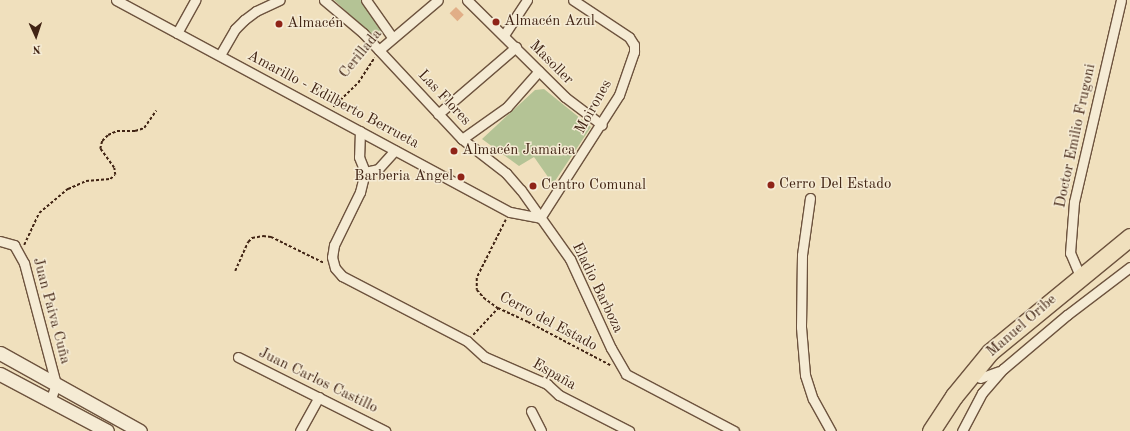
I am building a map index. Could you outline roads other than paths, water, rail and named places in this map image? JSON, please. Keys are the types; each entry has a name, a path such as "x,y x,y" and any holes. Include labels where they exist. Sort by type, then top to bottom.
{"highway":[{"name":"Manuel Oribe","path":"931,431 954,396 990,352 1080,276 1130,237"},
{"name":"Manuel Oribe","path":"943,431 962,401 980,378 1035,324 1130,251"}],"street":[{"name":"Amarillo - Edilberto Berrueta","path":"116,0 510,212 540,218"},
{"path":"177,33 196,0"},
{"path":"220,55 235,29 244,20 256,11 280,0"},
{"name":"Las Flores","path":"324,0 380,50 462,138 506,173 521,190 540,218"},
{"path":"366,0 392,37"},
{"name":"Cerillada","path":"380,50 392,37 438,0"},
{"name":"Masoller","path":"467,0 565,97 602,125"},
{"path":"504,35 527,0"},
{"name":"Moirones","path":"540,218 602,125 619,95 634,45 617,28 573,0"},
{"name":"Doctor Emilio Frugoni","path":"1080,276 1070,253 1074,202 1121,0"},
{"path":"438,114 516,47"},
{"path":"462,138 507,107 539,71"},
{"path":"360,131 359,157 365,172 378,169 395,150"},
{"name":"España","path":"365,172 360,192 334,244 332,257 335,268 342,276 468,341 485,357 547,384 559,395 629,431"},
{"path":"810,198 802,255 801,327 805,375 813,400 831,431"},
{"name":"Eladio Barboza","path":"540,218 570,259 611,348 626,374 734,431"},
{"name":"Juan Paiva Cuña","path":"0,241 14,245 20,252 56,384 50,401"},
{"name":"Manuel Oribe","path":"962,431 982,393 1003,369 1067,315 1130,267"},
{"path":"0,353 136,430"},
{"name":"Juan Carlos Castillo","path":"238,357 385,431"},
{"path":"980,378 1003,369"},
{"path":"0,374 107,431"},
{"path":"300,431 319,397"},
{"path":"531,411 541,431"}],"place":[{"name":"Almacén Azul","path":"496,22"},
{"name":"Almacén","path":"279,24"},
{"name":"Almacén Jamaica","path":"454,151"},
{"name":"Barberia Angel","path":"461,177"},
{"name":"Cerro Del Estado","path":"771,185"},
{"name":"Centro Comunal","path":"533,186"}]}
